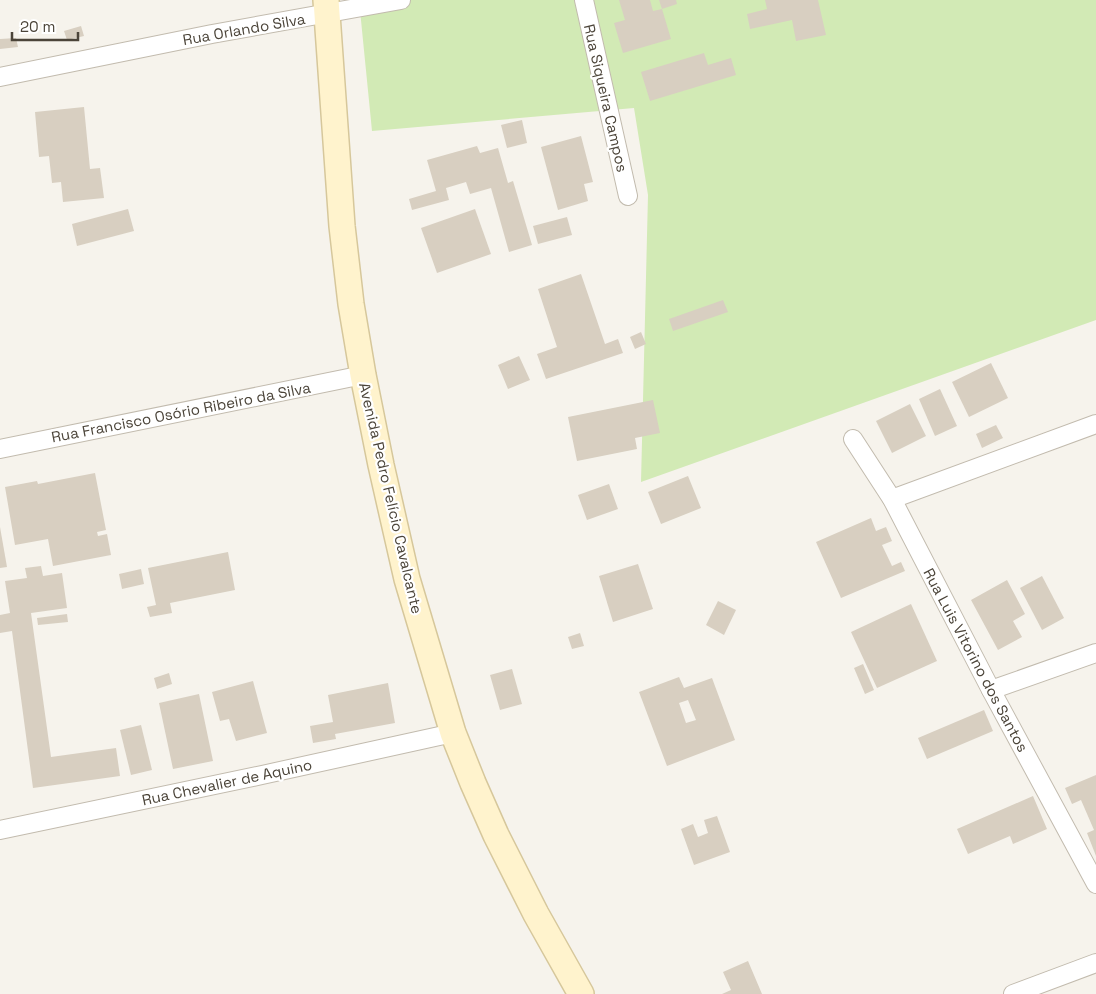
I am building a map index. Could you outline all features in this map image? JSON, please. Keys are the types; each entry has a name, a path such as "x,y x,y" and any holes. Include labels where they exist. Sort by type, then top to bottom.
{"street":[{"name":"Rua Orlando Silva","path":"0,77 212,34 326,7 401,0"},
{"name":"Rua Siqueira Campos","path":"584,0 628,196"},
{"name":"Avenida Pedro Felício Cavalcante","path":"326,7 342,226 351,304 381,465 407,579 453,733 496,835 536,914 581,994"},
{"name":"Rua Francisco Osório Ribeiro da Silva","path":"0,449 363,375"},
{"path":"892,499 1096,424"},
{"name":"Rua Luis Vitorino dos Santos","path":"853,439 892,499 991,690 1096,884"},
{"path":"991,690 1096,653"},
{"name":"Rua Chevalier de Aquino","path":"0,830 262,776 453,733"},
{"path":"1013,994 1096,963"}],"green space":[{"path":"359,0 1096,0 1096,320 641,482 648,195 634,108 372,131"}],"building":[{"path":"619,0 650,0 653,11 662,9 671,39 623,53 614,23 625,20"},
{"path":"659,0 676,0 677,4 662,9"},
{"path":"765,0 818,0 826,35 796,41 792,20 750,29 747,14 767,9"},
{"path":"81,26 84,36 67,40 64,31"},
{"path":"16,38 18,47 0,49 0,39"},
{"path":"704,53 708,65 731,58 736,75 650,101 641,72"},
{"path":"84,107 90,169 100,168 104,198 63,202 61,182 52,183 49,156 39,157 35,112"},
{"path":"522,120 527,143 507,148 501,125"},
{"path":"581,136 593,182 584,184 588,201 558,210 541,147"},
{"path":"477,146 480,153 498,148 508,183 513,181 532,245 509,252 491,188 470,194 466,182 446,188 449,200 412,210 409,199 436,191 427,160"},
{"path":"128,209 134,231 77,246 72,224"},
{"path":"475,209 491,254 437,273 421,228"},
{"path":"567,217 572,235 538,244 533,226"},
{"path":"581,274 605,344 618,339 623,353 546,379 537,354 557,347 538,289"},
{"path":"723,300 728,312 673,331 669,319"},
{"path":"641,332 646,344 635,349 630,337"},
{"path":"519,356 530,380 508,389 498,365"},
{"path":"991,363 1008,398 969,417 952,382"},
{"path":"940,389 957,426 935,436 919,399"},
{"path":"653,400 660,433 635,438 637,449 577,461 568,417"},
{"path":"910,404 926,436 892,453 876,421"},
{"path":"996,425 1003,438 982,448 976,434"},
{"path":"95,473 106,530 97,532 98,536 107,534 111,555 53,566 48,539 15,545 5,487 37,481 38,484"},
{"path":"688,476 701,508 661,524 648,492"},
{"path":"609,484 618,509 587,520 578,495"},
{"path":"871,518 876,531 886,527 892,541 882,545 892,566 901,562 905,571 841,598 816,542"},
{"path":"0,527 7,567 0,568"},
{"path":"228,552 235,590 170,603 172,613 150,617 147,607 156,605 148,568"},
{"path":"638,564 653,609 613,622 599,576"},
{"path":"41,566 43,576 62,573 67,608 31,613 51,757 116,748 120,776 33,788 12,631 0,633 0,615 10,613 5,581 27,578 25,568"},
{"path":"141,569 144,584 122,589 119,574"},
{"path":"1042,576 1064,618 1042,630 1020,588"},
{"path":"1007,580 1025,614 1013,621 1022,637 998,650 971,600"},
{"path":"718,601 736,610 724,635 706,625"},
{"path":"911,604 937,661 877,688 851,632"},
{"path":"67,614 68,622 38,625 37,618"},
{"path":"580,633 584,646 572,649 568,637"},
{"path":"863,664 874,690 865,694 854,668"},
{"path":"512,669 522,704 500,710 490,675"},
{"path":"169,673 172,684 157,689 154,678"},
{"path":"679,677 684,688 712,678 735,740 667,766 639,692","holes":["688,700 696,720 686,723 679,703"]},
{"path":"253,681 267,733 236,741 229,719 220,721 212,692"},
{"path":"388,683 395,723 335,734 336,739 313,743 310,726 333,722 328,695"},
{"path":"199,694 213,761 173,769 159,703"},
{"path":"984,710 993,731 927,759 918,738"},
{"path":"141,725 152,770 131,775 120,730"},
{"path":"1096,775 1096,856 1087,833 1094,830 1081,800 1072,804 1065,788"},
{"path":"1033,796 1047,829 1013,844 1010,836 968,854 957,829"},
{"path":"717,816 730,852 694,865 681,829 693,824 698,837 708,833 704,820"},
{"path":"748,961 762,994 722,994 731,990 723,972"}]}
